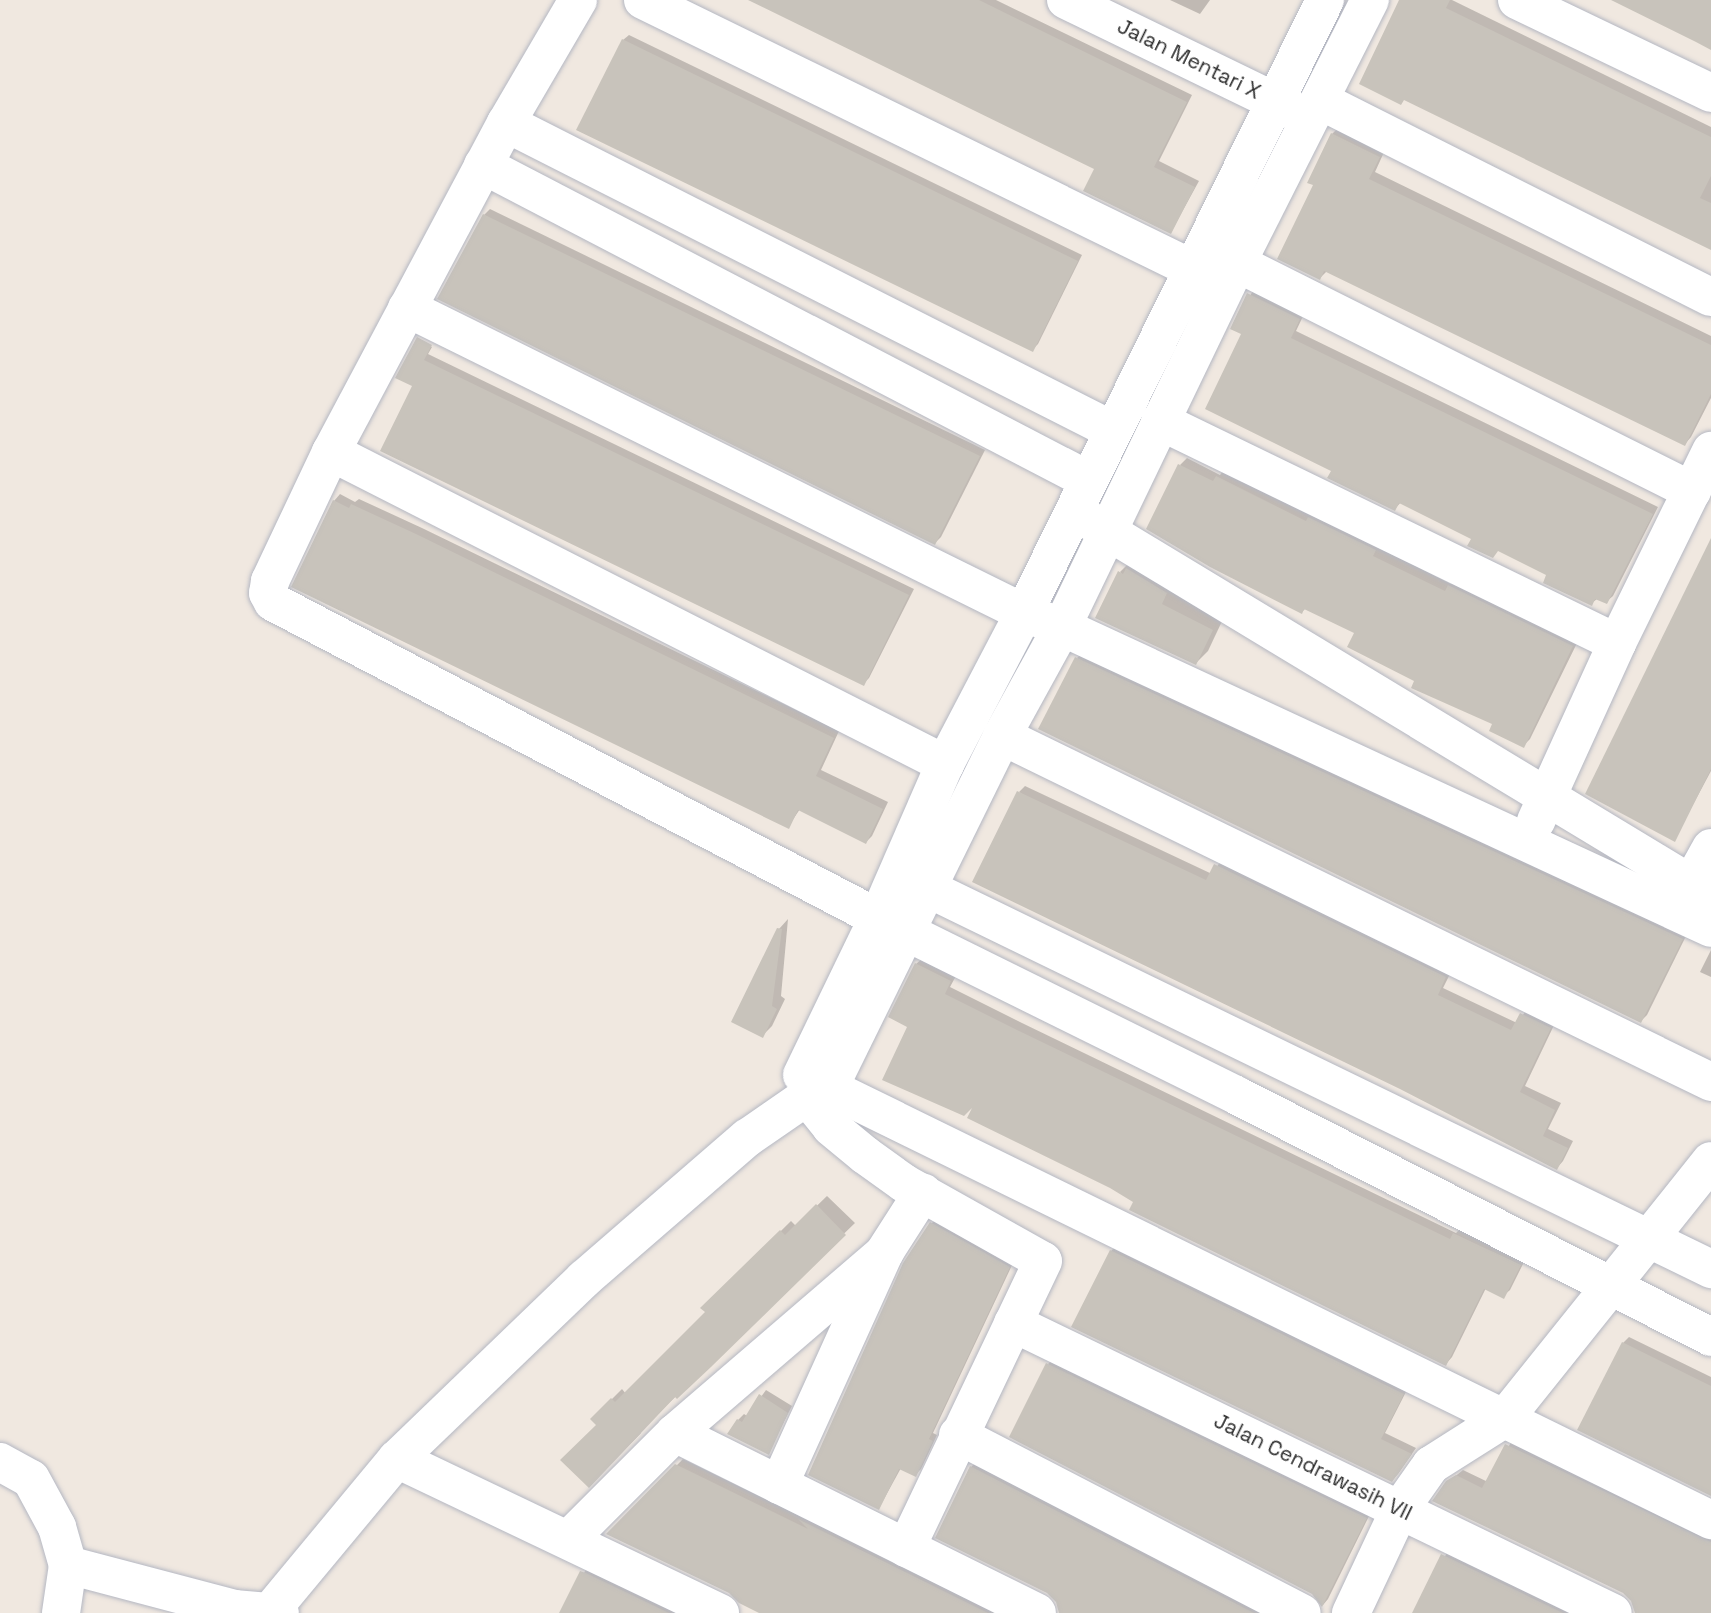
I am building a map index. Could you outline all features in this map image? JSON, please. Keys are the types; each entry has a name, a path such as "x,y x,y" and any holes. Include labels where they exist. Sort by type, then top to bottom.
{"street":[{"path":"578,0 506,122 331,452 270,581 268,593 273,602 892,924 1236,1095 1711,1337"},
{"path":"643,0 1191,268 1232,274 1692,491"},
{"name":"Jalan Mentari X","path":"1066,0 1275,101 1316,110 1711,297"},
{"path":"68,1565 179,1595 263,1611 397,1460 584,1279 747,1138 813,1088 892,924 945,764 1024,614 1191,268 1325,0"},
{"path":"892,924 927,888 1002,736 1062,627 1106,530 1370,0"},
{"path":"1517,0 1711,93"},
{"path":"506,122 1112,430"},
{"path":"483,165 1081,495 1106,530 1546,797 1693,897 1711,928"},
{"path":"407,308 1024,614 1062,627 1527,842 1693,897"},
{"path":"1160,421 1617,643"},
{"path":"331,452 945,764"},
{"path":"1527,842 1617,643 1711,452"},
{"path":"1002,736 1711,1082"},
{"path":"1693,897 1711,848"},
{"path":"927,888 1711,1269"},
{"path":"1236,1095 1258,1050"},
{"path":"813,1088 841,1137 904,1182 1043,1261 906,1548"},
{"path":"813,1088 1505,1418 1711,1520"},
{"path":"1351,1613 1401,1509 1431,1465 1505,1418 1711,1161"},
{"path":"779,1485 884,1253 923,1192"},
{"path":"569,1539 675,1433 884,1253"},
{"name":"Jalan Cendrawasih VII","path":"1013,1322 1613,1613"},
{"path":"675,1433 1037,1613"},
{"path":"958,1436 1302,1613"},
{"path":"397,1460 569,1539 720,1613"},
{"path":"0,1462 31,1479 57,1527 68,1565 61,1613"}],"building":[{"path":"748,0 979,0 1187,102 1154,167 1195,187 1171,234 1083,191 1094,169"},
{"path":"1399,0 1450,0 1446,8 1711,137 1711,176 1700,198 1711,203 1711,250 1404,100 1401,105 1359,84"},
{"path":"1611,0 1711,0 1711,50 1696,42"},
{"path":"622,39 1078,261 1033,352 576,130"},
{"path":"1331,133 1380,157 1369,179 1711,345 1711,394 1685,446 1324,271 1320,280 1277,259 1313,185 1307,183"},
{"path":"483,214 980,456 935,545 437,299"},
{"path":"1247,293 1300,319 1291,338 1653,514 1607,604 1595,599 1592,606 1543,583 1546,575 1498,551 1493,558 1467,546 1471,539 1399,503 1395,511 1327,478 1331,471 1205,409 1241,334 1230,329"},
{"path":"417,337 432,345 424,360 909,595 864,686 380,451 412,386 395,378"},
{"path":"1178,464 1213,481 1216,476 1306,521 1308,517 1376,550 1373,556 1445,591 1448,585 1573,646 1524,748 1489,731 1492,724 1411,688 1414,681 1347,647 1354,633 1304,609 1302,614 1210,567 1146,529"},
{"path":"333,500 349,508 351,504 416,534 834,738 816,776 883,809 866,844 798,810 789,829 291,587"},
{"path":"1711,538 1711,769 1675,842 1585,794"},
{"path":"1126,568 1167,593 1162,604 1213,630 1196,665 1095,618 1118,571 1123,574"},
{"path":"1075,657 1683,939 1641,1023 1038,729"},
{"path":"1017,791 1206,880 1214,864 1446,977 1438,995 1511,1030 1520,1013 1551,1028 1520,1092 1555,1110 1543,1136 1568,1148 1557,1170 1400,1089 972,882"},
{"path":"777,928 782,929 772,1006 777,1009 763,1038 731,1022"},
{"path":"915,963 951,981 945,994 1015,1029 1450,1239 1453,1233 1521,1265 1504,1299 1484,1289 1446,1366 1129,1210 1133,1202 1110,1188 967,1118 972,1108 964,1116 882,1080 907,1027 888,1017"},
{"path":"816,1204 846,1235 711,1367 677,1399 675,1397 589,1488 560,1460 596,1425 590,1419 611,1398 615,1402 705,1312 700,1308 780,1230 785,1235"},
{"path":"930,1222 1010,1267 929,1439 933,1441 916,1477 899,1469 879,1510 808,1475 903,1263"},
{"path":"1110,1250 1404,1394 1381,1439 1412,1454 1392,1482 1071,1327"},
{"path":"1622,1342 1711,1386 1711,1496 1577,1430"},
{"path":"1046,1363 1367,1518 1322,1607 1312,1594 1009,1437"},
{"path":"759,1394 788,1413 769,1455 727,1434 737,1419 742,1422"},
{"path":"1505,1444 1711,1542 1711,1613 1635,1613 1631,1601 1623,1593 1432,1501 1446,1481 1456,1475 1482,1488"},
{"path":"675,1464 808,1529 798,1519 988,1613 759,1613 739,1603 729,1593 606,1534"},
{"path":"970,1466 1254,1613 1059,1613 1056,1602 1047,1593 935,1538"},
{"path":"1441,1554 1563,1613 1412,1613"},
{"path":"580,1571 586,1573 669,1613 559,1613"}]}
